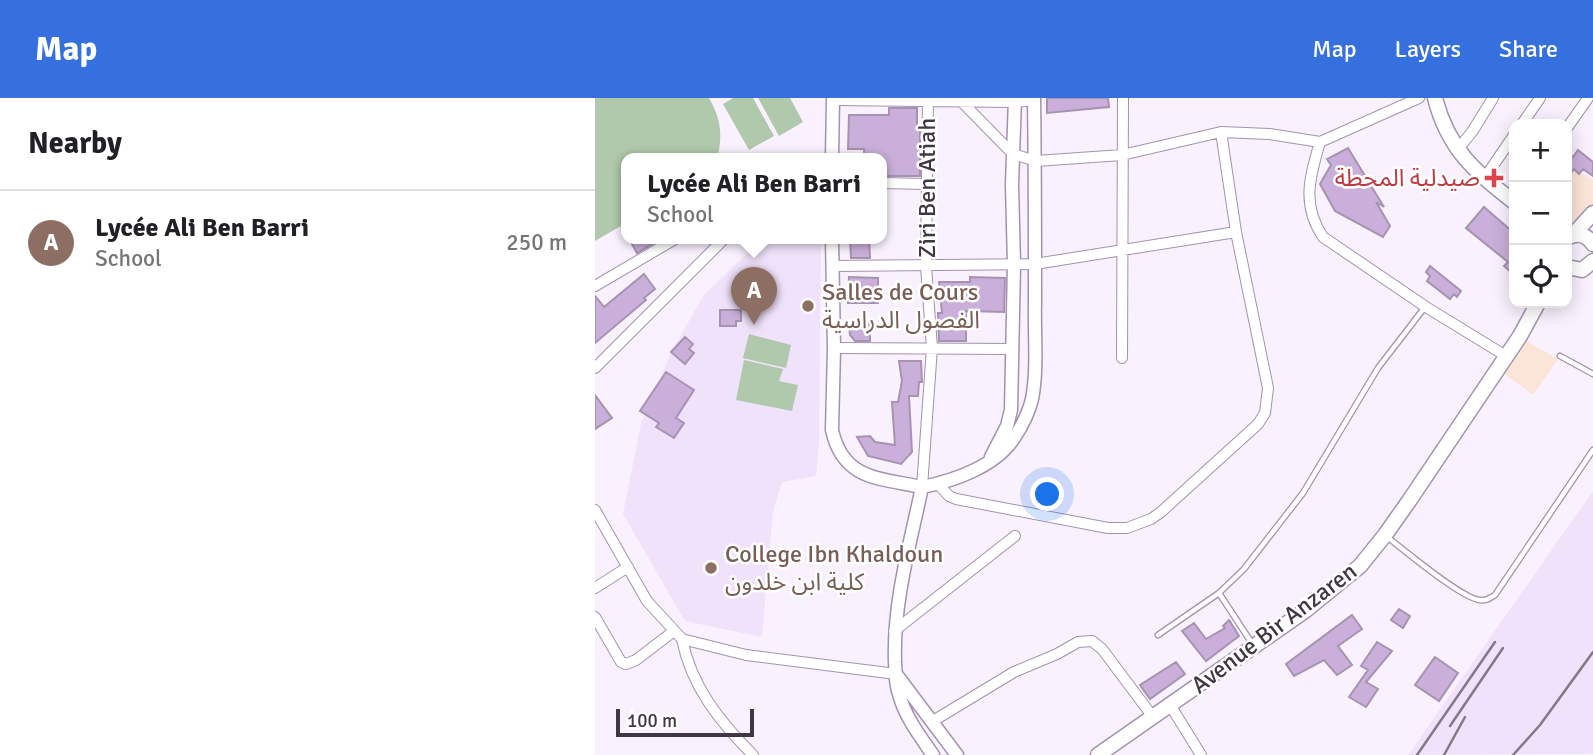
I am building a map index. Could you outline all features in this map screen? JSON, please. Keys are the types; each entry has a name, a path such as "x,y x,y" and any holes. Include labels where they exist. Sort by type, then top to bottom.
{"main road":[{"path":"1435,98 1457,150 1484,179 1509,198"},
{"path":"1572,232 1593,213"},
{"path":"1572,235 1585,236 1593,244"},
{"name":"Avenue Bir Anzaren","path":"1098,755 1346,579 1385,535 1520,336 1535,308"},
{"name":"Avenue Bir Anzaren","path":"1520,336 1545,308"}],"street":[{"path":"1122,98 1122,358"},
{"path":"960,99 1013,154 1036,162 1122,155 1221,132 1269,134 1320,142 1419,98"},
{"path":"1457,150 1493,98"},
{"path":"1525,119 1540,98"},
{"path":"1572,121 1588,98"},
{"path":"832,153 833,99 1034,99 1034,380 1031,401 1023,423 999,456 938,484 922,487 868,475 849,466 843,459 832,430 832,244"},
{"name":"Ziri Ben Atiah","path":"922,487 932,348 926,266 928,100"},
{"path":"989,462 1011,410 1015,100"},
{"path":"938,484 956,499 1108,528 1127,527 1151,519 1161,512 1258,424 1265,412 1268,388 1236,232 1221,132"},
{"path":"1320,142 1310,178 1309,206 1324,237 1426,307 1506,356"},
{"path":"1484,179 1509,142"},
{"path":"887,183 926,184"},
{"path":"832,266 1035,264 1236,232"},
{"path":"595,286 666,244"},
{"path":"595,368 719,244"},
{"path":"834,348 1012,349"},
{"path":"922,487 897,601 894,631 898,692 909,719 933,755"},
{"path":"595,510 647,601 678,635 694,677 708,703 730,732 753,755"},
{"path":"894,631 1015,537"},
{"path":"595,588 628,567"},
{"path":"595,617 621,662 626,664 678,635 745,655 896,674 957,755"},
{"path":"933,721 1014,672 1084,640 1092,641 1102,649 1153,717"},
{"path":"1170,705 1201,755"}],"lane":[{"path":"1158,635 1219,593 1244,569 1303,493 1378,368 1426,307"},
{"path":"1560,356 1593,374"},
{"path":"1385,535 1436,575 1474,599 1488,600 1495,595 1593,450"},
{"path":"1219,593 1254,646"}],"shaded area":[{"path":"1572,168 1593,180 1593,205 1572,227 1572,182"},
{"path":"757,244 821,244 819,442 816,476 782,482 773,511 762,637 685,621 623,514 641,424 671,353 703,296"},
{"path":"1521,338 1558,359 1533,395 1499,370"},
{"path":"1593,491 1593,754 1408,755"}],"green space":[{"path":"595,98 709,98 718,120 718,153 621,153 621,226 595,241"},
{"path":"733,98 753,98 774,136 749,150 723,104"},
{"path":"758,98 790,98 803,122 779,136"},
{"path":"749,334 791,345 786,368 743,358"},
{"path":"744,360 783,369 779,381 798,385 792,411 736,400"}],"building":[{"path":"1047,98 1108,98 1109,107 1047,113"},
{"path":"889,108 917,108 917,127 920,127 920,176 887,176 887,153 864,153 864,149 848,149 849,115 889,115"},
{"path":"1348,148 1384,207 1376,202 1390,226 1383,237 1335,211 1320,184 1331,165 1327,159"},
{"path":"1578,150 1593,162 1593,176 1583,169 1579,174 1574,169 1572,172 1573,157"},
{"path":"1484,207 1509,229 1509,270 1504,266 1508,262 1466,228"},
{"path":"632,244 652,244 637,253"},
{"path":"850,244 869,244 870,258 851,258"},
{"path":"1430,266 1461,291 1457,297 1454,294 1450,299 1427,281 1430,276 1426,272"},
{"path":"644,274 655,289 644,298 646,300 595,343 595,296 604,307"},
{"path":"849,277 878,278 878,303 848,303"},
{"path":"970,277 1005,278 1004,312 966,311 966,341 939,341 938,313 942,313 939,282 970,282"},
{"path":"720,310 741,310 741,321 736,321 736,326 720,326"},
{"path":"870,324 870,341 855,341 850,335 849,325"},
{"path":"685,337 693,344 689,349 694,353 685,364 671,352"},
{"path":"899,361 921,361 922,382 919,382 918,396 909,396 912,452 901,464 868,456 857,437 870,436 875,442 895,445 892,402 898,402 902,381"},
{"path":"666,372 694,390 676,418 684,423 674,438 656,427 659,423 640,411"},
{"path":"595,395 612,418 595,429"},
{"path":"1399,609 1410,616 1403,628 1391,620"},
{"path":"1352,615 1362,629 1338,646 1352,665 1337,675 1324,660 1294,676 1286,664"},
{"path":"1229,620 1239,636 1206,661 1182,631 1194,623 1206,639 1225,628 1223,626"},
{"path":"1377,642 1392,651 1366,682 1378,689 1366,707 1349,697 1368,670 1361,666"},
{"path":"1435,657 1458,673 1439,701 1415,685"},
{"path":"1176,662 1185,674 1150,699 1140,685"}],"railway":[{"path":"1417,755 1495,642"},
{"path":"1450,726 1503,648"},
{"path":"1513,755 1540,725 1593,652"},
{"path":"1444,755 1465,717"}],"place":[{"name":"صيدلية المحطة","path":"1494,178"},
{"name":"Salles de Cours الفصول الدراسية","path":"808,306"},
{"name":"Lycée Ali Ben Barri","path":"754,325"},
{"name":"College Ibn Khaldoun كلية ابن خلدون","path":"711,568"}]}
